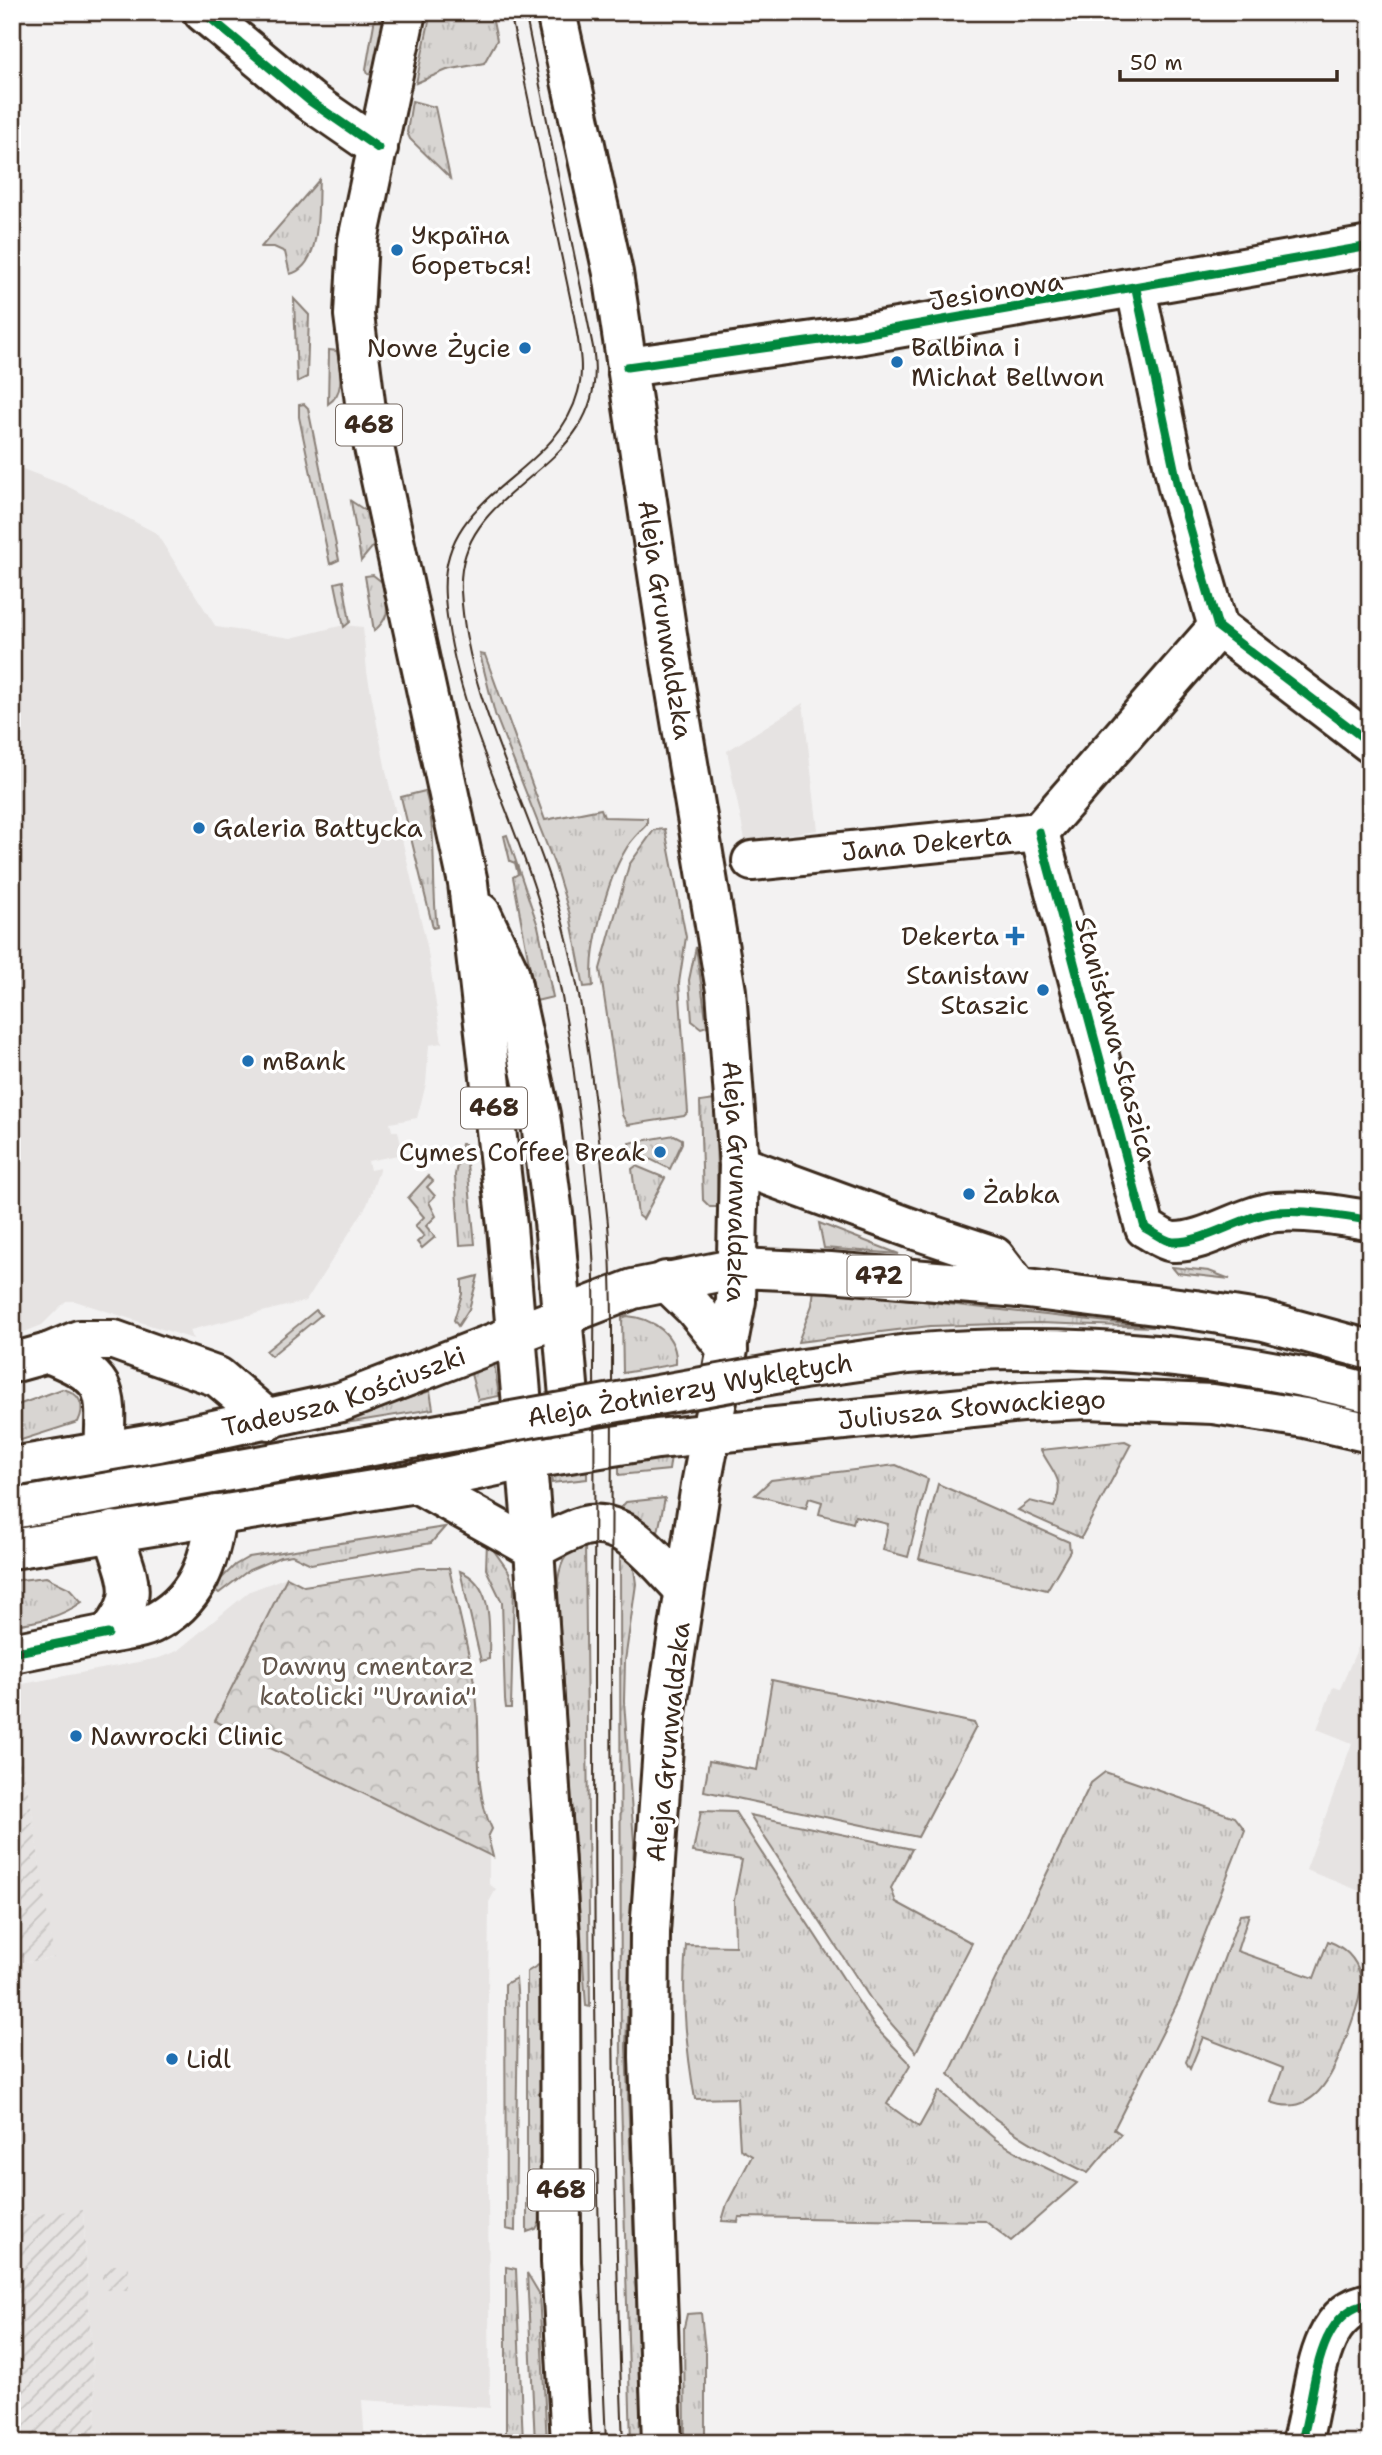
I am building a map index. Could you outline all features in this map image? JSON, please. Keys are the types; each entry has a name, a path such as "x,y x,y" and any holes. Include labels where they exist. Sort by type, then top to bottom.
{"main road":[{"path":"203,12 310,101 378,148"},
{"name":"468","path":"406,12 358,240 354,281 358,364 468,883 507,1226 534,1549 560,1938 561,2262 571,2443"},
{"name":"Aleja Grunwaldzka","path":"556,12 613,273 671,661 726,991 739,1165 738,1268 729,1350 710,1432 665,1719 650,1932 649,2057 662,2443"},
{"name":"Jesionowa","path":"628,368 857,335 1136,289 1370,246"},
{"path":"1136,289 1178,487 1219,627 1370,743"},
{"name":"Jana Dekerta","path":"752,861 1039,832 1219,627"},
{"name":"Stanisława Staszica","path":"1039,832 1144,1228 1171,1242 1192,1239 1251,1217 1275,1212 1314,1212 1368,1219"},
{"path":"12,1549 416,1483 574,1452 554,1221 540,1115 509,972 468,883"},
{"path":"739,1165 916,1230 994,1255 1020,1288"},
{"path":"666,1281 738,1268"},
{"name":"472","path":"738,1268 830,1272 1020,1288 1264,1321 1370,1350"},
{"path":"666,1281 694,1308 729,1350"},
{"name":"Tadeusza Kościuszki","path":"12,1467 269,1420 341,1402 563,1315 633,1289 666,1281"},
{"path":"30,1358 79,1340 114,1340 218,1377 269,1420"},
{"name":"Aleja Żołnierzy Wyklętych","path":"12,1509 803,1369 908,1354 1013,1348 1135,1352 1278,1371 1370,1393"},
{"path":"30,1358 73,1363 100,1383 106,1403 104,1451"},
{"name":"Juliusza Słowackiego","path":"574,1452 710,1432 1012,1403 1087,1399 1171,1401 1252,1409 1370,1433"},
{"path":"416,1483 534,1549 581,1527 611,1526 630,1535 684,1589"},
{"path":"12,1653 149,1625 175,1609 186,1597 210,1555 216,1515"},
{"path":"108,1634 122,1617 131,1594 113,1531"},
{"path":"1301,2443 1324,2344 1363,2310"}],"shaded area":[{"name":"Galeria Bałtycka","path":"12,465 67,486 156,533 216,627 291,638 344,625 363,627 367,672 386,771 427,946 442,1043 429,1045 426,1084 417,1118 390,1123 392,1131 398,1131 403,1154 368,1161 370,1170 380,1168 367,1205 306,1301 190,1330 193,1339 75,1301 66,1301 42,1325 12,1337"},
{"path":"803,703 818,830 745,840 727,751"},
{"path":"287,1577 216,1721 489,1855 489,1884 496,1889 489,1902 487,2085 490,2408 362,2400 365,2443 95,2443 96,2417 83,2211 12,2216 12,1964 53,1958 31,1806 12,1717 12,1686 159,1658 177,1651 250,1591","holes":["102,2266 129,2289 103,2290"]},
{"path":"1370,1619 1370,1895 1306,1870 1352,1743 1317,1729 1333,1687 1340,1689"},
{"path":"12,1717 31,1806 54,1958 12,1964"},
{"path":"83,2210 96,2417 95,2443 12,2443 12,2216"},
{"path":"102,2265 129,2265 129,2290 102,2290"}],"green space":[{"path":"376,12 388,12 375,75 368,74 366,69"},
{"path":"431,12 491,12 497,40 484,63 447,70 416,83"},
{"path":"412,101 435,107 450,178 410,139 407,132"},
{"path":"319,180 318,219 313,248 301,269 290,274 285,252 274,247 261,247"},
{"path":"294,299 309,315 307,377 297,382"},
{"path":"329,350 337,351 340,387 328,404"},
{"path":"304,404 308,408 339,560 330,564 299,417 299,405"},
{"path":"351,501 369,513 375,544 361,561"},
{"path":"373,575 382,582 387,609 384,619 374,631 365,576"},
{"path":"343,581 350,622 344,627 335,583"},
{"path":"480,654 485,655 545,820 601,809 604,817 647,818 647,824 630,842 619,862 606,897 593,954 593,986 584,987 570,915 555,866 495,714"},
{"path":"425,791 433,841 437,927 433,928 401,797"},
{"path":"665,829 686,937 679,983 688,1112 684,1116 628,1125 622,1115 600,969 629,865 654,830"},
{"path":"507,835 538,926 553,997 536,1001 513,877 518,874 515,863 510,861 504,836"},
{"path":"696,947 707,1026 701,1028 692,1021 689,980"},
{"path":"715,1100 718,1207 710,1207 703,1200 700,1102"},
{"path":"674,1135 682,1139 682,1143 670,1169 629,1149 629,1143"},
{"path":"461,1144 465,1144 475,1244 460,1245 455,1175"},
{"path":"636,1166 665,1178 643,1219 638,1215 632,1169"},
{"path":"428,1176 433,1181 427,1187 435,1196 429,1202 436,1216 426,1226 435,1237 422,1248 417,1242 424,1236 415,1226 424,1217 408,1198"},
{"path":"819,1223 899,1254 824,1248"},
{"path":"1172,1267 1209,1271 1230,1279 1177,1273"},
{"path":"478,1276 469,1309 458,1326 454,1320 462,1294 462,1280"},
{"path":"814,1289 1153,1327 1039,1323 930,1326 798,1342 812,1305"},
{"path":"316,1310 321,1315 271,1356 266,1351"},
{"path":"627,1316 646,1320 662,1330 673,1345 676,1364 623,1373 622,1318"},
{"path":"494,1363 499,1396 478,1400 471,1374"},
{"path":"62,1389 73,1393 80,1401 78,1422 12,1443 12,1407"},
{"path":"430,1391 433,1409 321,1427"},
{"path":"1125,1441 1131,1444 1081,1538 1018,1510 1030,1501 1054,1507 1059,1490 1058,1483 1041,1450"},
{"path":"671,1456 669,1470 619,1475 619,1463"},
{"path":"896,1465 928,1479 908,1557 883,1550 888,1524 855,1516 853,1523 819,1514 822,1502 809,1498 806,1508 755,1495 771,1480"},
{"path":"587,1469 587,1479 552,1483 551,1476"},
{"path":"938,1484 1069,1542 1070,1551 1047,1590 919,1559"},
{"path":"665,1498 657,1537 617,1512 626,1502"},
{"path":"445,1527 431,1543 311,1564 292,1555 280,1557 249,1570 219,1593 212,1588 235,1565 249,1557"},
{"path":"487,1541 509,1572 514,1588 511,1708 506,1708 505,1700 502,1602 486,1569"},
{"path":"585,1542 590,2007 586,2006 557,1589 564,1560 572,1550"},
{"path":"620,1548 634,1569 636,1584 625,1661 624,1701 634,1842 626,2047 642,2443 631,2443 621,2097"},
{"name":"Dawny cmentarz katolicki \"Urania\"","path":"420,1568 449,1568 476,1695 480,1780 482,1797 492,1829 488,1837 493,1857 215,1721 287,1577 304,1586"},
{"path":"460,1571 479,1586 485,1597 489,1622 489,1659 481,1661"},
{"path":"46,1577 69,1588 82,1602 49,1618 12,1625 12,1581"},
{"path":"772,1680 974,1723 976,1727 918,1837 704,1791 709,1761 757,1770"},
{"path":"1105,1772 1235,1817 1245,1830 1180,1998 1114,2129 1121,2134 1088,2173 1049,2153 996,2119 949,2074 1091,1783"},
{"path":"701,1811 735,1812 875,2027 908,2061 910,2066 887,2104 919,2127 939,2091 995,2139 1077,2183 1011,2241 985,2221 739,2217 738,2222 722,2221 727,2204 752,2156 740,2149 737,2098 695,2099 685,2022 686,1945 735,1946 734,1900 742,1860 693,1852"},
{"path":"750,1815 912,1849 891,1888 896,1902 972,1943 916,2052 874,2004"},
{"path":"1249,1914 1237,1951 1314,1978 1328,1941 1348,1953 1360,1974 1358,2001 1333,2071 1314,2096 1302,2103 1288,2106 1271,2102 1283,2068 1203,2037 1190,2069 1186,2062 1240,1915"},
{"path":"540,1964 541,2220 536,2229 527,2232 527,1972"},
{"path":"516,1978 518,2004 515,2231 506,2229 505,1984"},
{"path":"506,2267 516,2269 523,2443 506,2443"},
{"path":"527,2273 539,2293 547,2443 535,2443"},
{"path":"701,2313 705,2351 705,2443 685,2443 684,2327 687,2314"}],"tram line":[{"path":"510,12 574,316 580,354 580,383 565,422 546,446 478,508 459,532 447,561 445,597 450,637 470,714 526,864 550,940 572,1058 592,1236 596,2040 606,2443"},
{"path":"525,12 593,347 593,390 580,424 559,451 482,523 466,553 461,591 474,672 500,749 545,864 567,940 590,1062 608,1224 612,1333 613,2040 623,2443"}],"cycle path":[{"path":"203,12 310,101 378,148"},
{"path":"627,367 857,335 1370,246"},
{"path":"1136,289 1178,487 1218,627 1370,743"},
{"path":"1039,832 1145,1228 1173,1242 1198,1238 1250,1218 1276,1212 1311,1212 1367,1220 1370,1217"},
{"path":"12,1653 108,1634"},
{"path":"1301,2443 1319,2360 1327,2340 1337,2323 1351,2310 1370,2303"}],"place":[{"name":"Україна бореться!","path":"397,250"},
{"name":"Nowe Życie","path":"525,348"},
{"name":"Balbina i Michał Bellwon","path":"897,362"},
{"name":"Galeria Bałtycka","path":"199,828"},
{"name":"Dekerta","path":"1015,936"},
{"name":"Stanisław Staszic","path":"1043,990"},
{"name":"mBank","path":"248,1061"},
{"name":"Cymes Coffee Break","path":"660,1152"},
{"name":"Żabka","path":"969,1194"},
{"name":"Nawrocki Clinic","path":"76,1736"},
{"name":"Lidl","path":"172,2059"}]}
